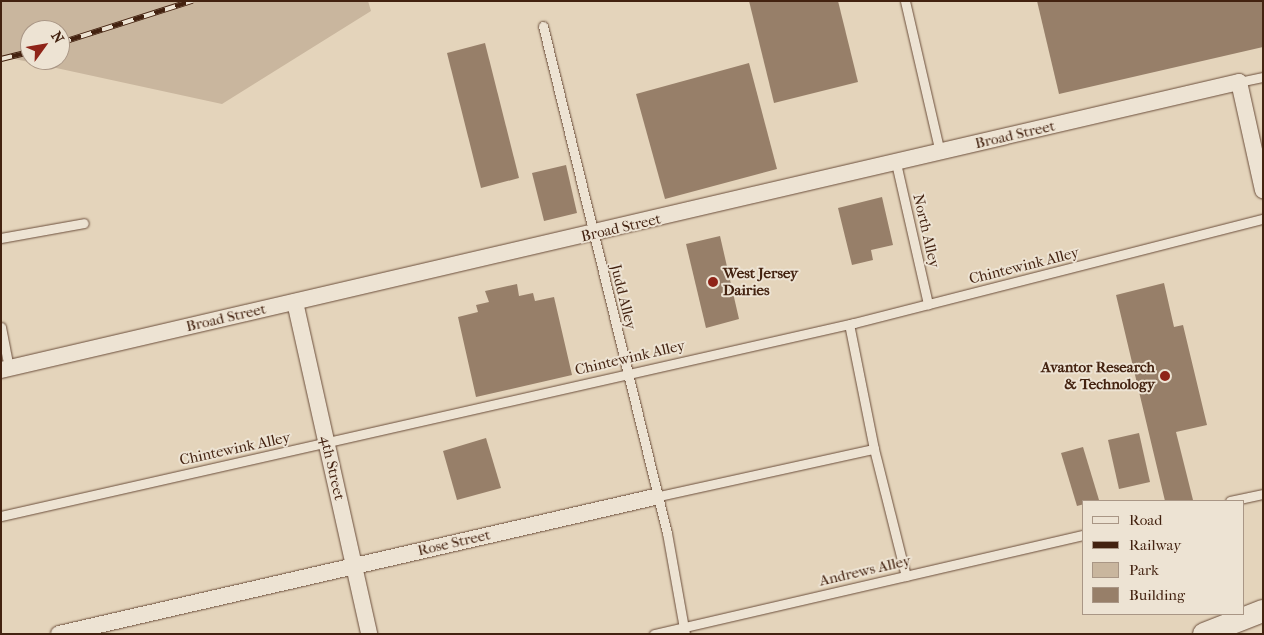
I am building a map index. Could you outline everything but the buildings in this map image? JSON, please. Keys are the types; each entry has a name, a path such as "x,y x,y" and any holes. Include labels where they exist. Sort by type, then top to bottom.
{"street":[{"name":"Broad Street","path":"5,369 592,235 1239,82"},
{"path":"1239,82 1258,144 1263,190"},
{"name":"4th Street","path":"295,302 369,634"},
{"name":"Rose Street","path":"59,634 655,497"},
{"path":"1204,634 1263,611"}],"lane":[{"path":"905,1 940,153"},
{"name":"Judd Alley","path":"543,26 626,372 685,630"},
{"path":"1239,82 1263,77"},
{"name":"North Alley","path":"896,163 928,304"},
{"name":"Chintewink Alley","path":"1,516 327,443 626,372 849,324 1263,219"},
{"path":"1,238 84,223"},
{"path":"849,324 874,449 906,576"},
{"path":"1,327 5,369"},
{"name":"Rose Street","path":"655,497 874,449"},
{"path":"1235,500 1263,494"},
{"name":"Andrews Alley","path":"654,634 685,630 1082,535"}],"green space":[{"path":"1,1 368,1 371,11 222,104 65,70 70,70 70,20 20,20 20,60 1,56"}],"railway":[{"path":"70,40 192,1"},
{"path":"1,59 20,54"}],"place":[{"name":"West Jersey Dairies","path":"713,282"},
{"name":"Avantor Research & Technology","path":"1165,376"}]}
